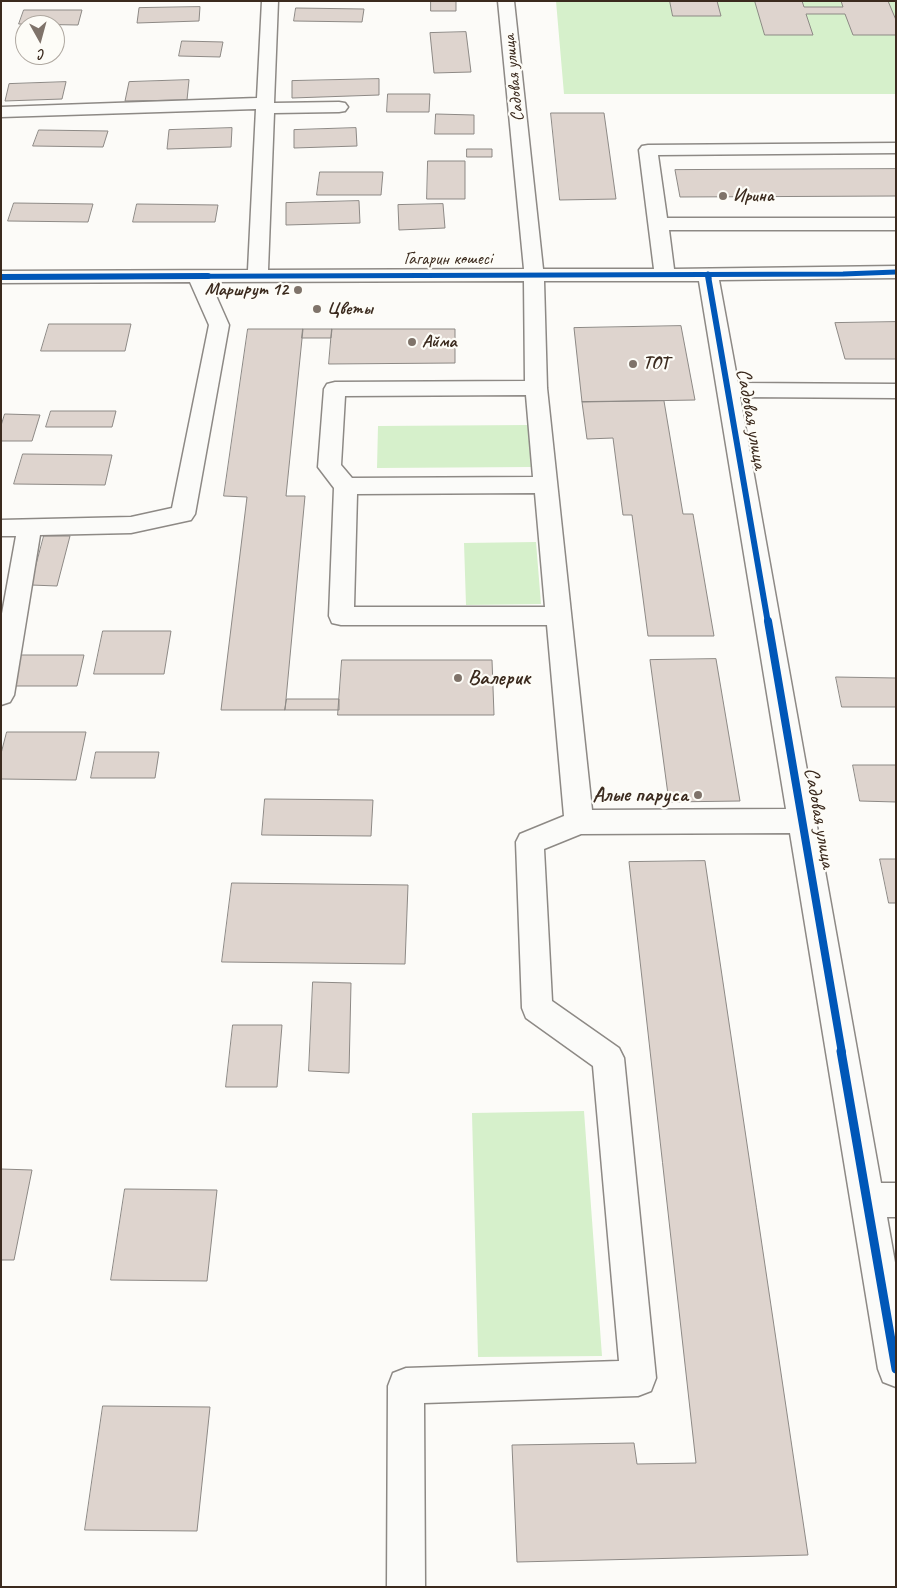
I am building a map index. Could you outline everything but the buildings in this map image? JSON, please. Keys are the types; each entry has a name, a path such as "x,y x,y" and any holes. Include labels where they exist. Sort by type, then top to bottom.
{"street":[{"path":"258,275 270,1"},
{"name":"Садовая улица","path":"506,1 534,274 536,388 579,822"},
{"path":"1,112 265,105 339,108"},
{"path":"665,274 648,150 896,148"},
{"path":"658,224 896,224"},
{"name":"Гагарин көшесі","path":"1,277 896,272"},
{"name":"Садовая улица","path":"708,274 802,821 881,1200 896,1369"},
{"path":"1,528 131,525 183,514 219,325 197,276"},
{"path":"536,388 335,389 329,467 346,486 341,616 559,616"},
{"path":"728,390 896,390"},
{"path":"346,486 546,485"},
{"path":"1,694 29,528"},
{"path":"406,1587 406,1386 638,1378 608,1058 537,1008 530,842 579,822 802,821"}],"green space":[{"path":"556,1 896,1 896,94 564,94"},
{"path":"528,425 531,467 377,468 378,426"},
{"path":"536,542 541,604 466,605 464,543"},
{"path":"584,1111 602,1356 478,1357 472,1113"}],"cycle path":[{"path":"1,277 843,274 896,272"},
{"path":"708,274 896,1369"}],"place":[{"name":"Ирина","path":"723,196"},
{"name":"Маршрут 12","path":"298,290"},
{"name":"Цветы","path":"317,309"},
{"name":"Айма","path":"412,342"},
{"name":"ТОТ","path":"633,364"},
{"name":"Валерик","path":"458,678"},
{"name":"Алые паруса","path":"698,795"}]}
